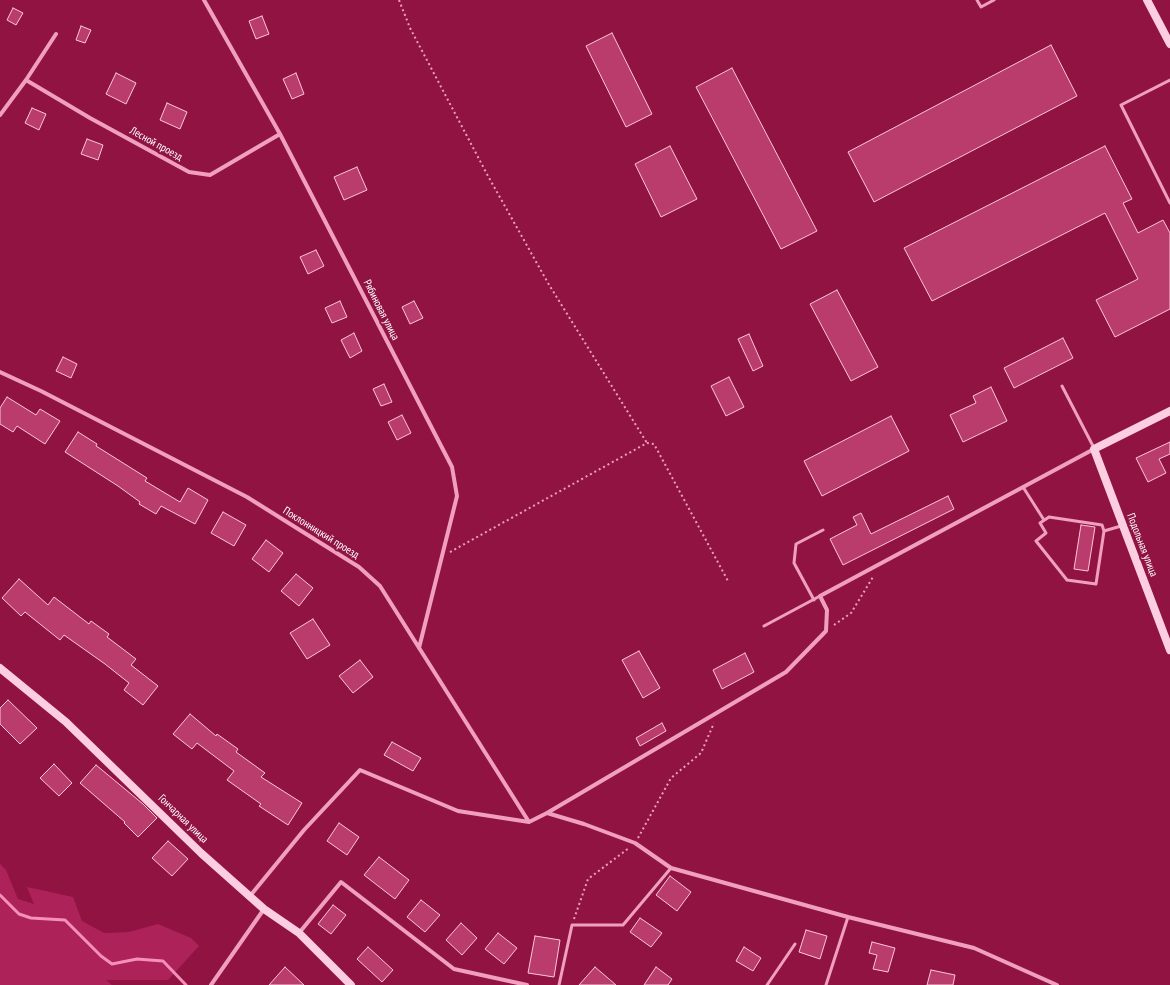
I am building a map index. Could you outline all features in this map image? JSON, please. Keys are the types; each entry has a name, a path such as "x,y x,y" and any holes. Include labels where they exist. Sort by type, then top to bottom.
{"street":[{"name":"Рябиновая улица","path":"204,0 280,134 452,467 457,496 419,648"},
{"path":"1147,0 1170,44"},
{"path":"0,115 26,80 56,34"},
{"name":"Лесной проезд","path":"26,80 90,118 189,172 210,175 280,134"},
{"name":"Поклонницкий проезд","path":"0,372 41,391 247,497 359,567 380,586 529,822"},
{"path":"250,896 304,830 360,770 458,811 529,822 547,813 719,713 786,672 826,631 827,610 820,596 1094,449 1170,411"},
{"name":"Подольная улица","path":"1094,449 1170,650"},
{"name":"Гончарная улица","path":"0,668 66,722 201,853 264,909 299,933 351,985"},
{"path":"547,813 584,824 635,843 671,868 848,917 974,948 1057,985"},
{"path":"299,933 341,882 454,969 527,985"},
{"path":"211,985 264,909"}],"lane":[{"path":"977,0 981,7 994,0"},
{"path":"1170,80 1120,105 1170,203"},
{"path":"1062,386 1094,449"},
{"path":"1023,487 1044,520"},
{"path":"1049,517 1102,525 1104,531 1096,584 1067,580 1036,541 1046,533 1040,523 1049,517"},
{"path":"1104,531 1123,525"},
{"path":"814,600 794,563 794,557 796,544 823,530"},
{"path":"764,626 820,596"},
{"path":"559,985 572,925 623,925 671,868"},
{"path":"826,985 848,917"},
{"path":"767,985 796,944"}],"path":[{"path":"399,0 410,28 488,176 548,283 646,443"},
{"path":"442,556 646,443 654,444 728,581"},
{"path":"826,631 851,613 880,563"},
{"path":"572,925 588,879 635,843 672,778 701,753 719,713"}],"shaded area":[{"path":"0,864 6,870 18,899 34,904 27,887 73,897 82,921 104,933 129,932 158,924 191,938 199,946 168,980 106,980 112,985 0,985"}],"building":[{"path":"13,8 23,13 16,25 7,20"},
{"path":"262,16 269,34 256,39 249,21"},
{"path":"81,26 91,30 85,43 76,40"},
{"path":"612,33 652,114 626,127 586,46"},
{"path":"1051,45 1077,96 874,202 848,152"},
{"path":"732,68 817,231 781,249 696,87"},
{"path":"116,73 136,83 126,104 106,94"},
{"path":"296,73 304,94 292,99 283,79"},
{"path":"167,103 187,112 180,129 160,120"},
{"path":"32,108 46,114 39,130 25,123"},
{"path":"87,139 103,145 98,160 81,154"},
{"path":"670,146 697,199 661,217 635,164"},
{"path":"1105,146 1132,199 1123,203 1138,233 1163,220 1170,233 1170,309 1115,337 1096,300 1138,279 1105,213 932,301 904,248"},
{"path":"357,167 367,190 344,200 334,177"},
{"path":"316,250 324,266 308,274 300,257"},
{"path":"837,290 878,367 851,381 810,304"},
{"path":"340,301 347,317 332,323 325,308"},
{"path":"414,301 423,318 410,324 402,307"},
{"path":"354,333 362,351 350,358 341,340"},
{"path":"749,334 763,366 753,371 738,339"},
{"path":"1063,338 1073,358 1014,388 1004,368"},
{"path":"63,357 77,364 71,378 56,371"},
{"path":"729,377 744,407 726,416 711,386"},
{"path":"384,384 392,402 381,406 373,389"},
{"path":"991,387 1007,421 963,442 950,415 976,403 973,396"},
{"path":"7,397 36,415 40,409 60,421 45,444 17,426 13,432 0,424 0,408"},
{"path":"402,415 411,433 397,440 388,422"},
{"path":"891,416 909,451 822,496 804,461"},
{"path":"78,432 97,444 96,446 147,478 145,481 180,502 188,488 208,500 195,524 161,506 156,514 139,504 140,502 118,486 65,452"},
{"path":"1170,442 1170,454 1159,459 1166,473 1148,482 1136,458"},
{"path":"948,496 954,509 843,565 830,539 857,525 853,517 861,513 871,534"},
{"path":"223,512 246,525 234,546 211,533"},
{"path":"1081,525 1095,527 1088,571 1074,569"},
{"path":"266,540 283,553 269,572 252,559"},
{"path":"296,574 313,588 299,606 281,591"},
{"path":"19,579 48,605 54,597 89,624 91,621 109,634 107,637 136,659 131,665 158,686 143,705 124,690 129,683 105,664 64,635 60,640 25,612 21,616 2,598"},
{"path":"313,619 330,645 307,659 290,633"},
{"path":"639,651 660,688 643,698 622,660"},
{"path":"745,653 754,672 722,689 713,670"},
{"path":"360,660 373,677 353,693 339,676"},
{"path":"8,700 37,728 20,744 0,724 0,708"},
{"path":"190,714 216,736 217,734 238,749 236,752 265,773 261,777 302,803 288,825 259,806 261,804 227,780 234,771 197,743 192,749 173,734"},
{"path":"662,723 666,731 640,746 636,738"},
{"path":"392,742 421,758 413,771 384,755"},
{"path":"54,764 72,783 59,796 40,778"},
{"path":"96,765 143,804 157,818 138,837 124,823 125,822 80,783"},
{"path":"339,823 359,837 347,855 327,841"},
{"path":"168,841 188,859 172,876 152,858"},
{"path":"379,857 409,880 395,899 364,875"},
{"path":"670,876 691,892 677,911 656,895"},
{"path":"421,900 440,915 425,932 407,917"},
{"path":"333,905 346,915 331,934 318,924"},
{"path":"640,918 662,933 651,947 630,932"},
{"path":"461,923 477,938 462,955 446,940"},
{"path":"806,930 827,936 820,959 799,952"},
{"path":"498,933 517,948 504,964 485,949"},
{"path":"535,936 560,940 554,977 528,973"},
{"path":"872,942 895,948 888,972 873,969 877,955 869,953"},
{"path":"368,947 393,970 382,982 357,959"},
{"path":"744,947 761,958 753,971 736,961"},
{"path":"285,967 304,985 269,985"},
{"path":"595,967 616,985 579,985"},
{"path":"656,967 672,979 668,985 644,985"},
{"path":"931,970 955,975 953,985 927,985"}],"waterway":[{"path":"0,895 19,914 31,918 65,920 101,956 112,964 137,959 163,961 186,985"}]}
